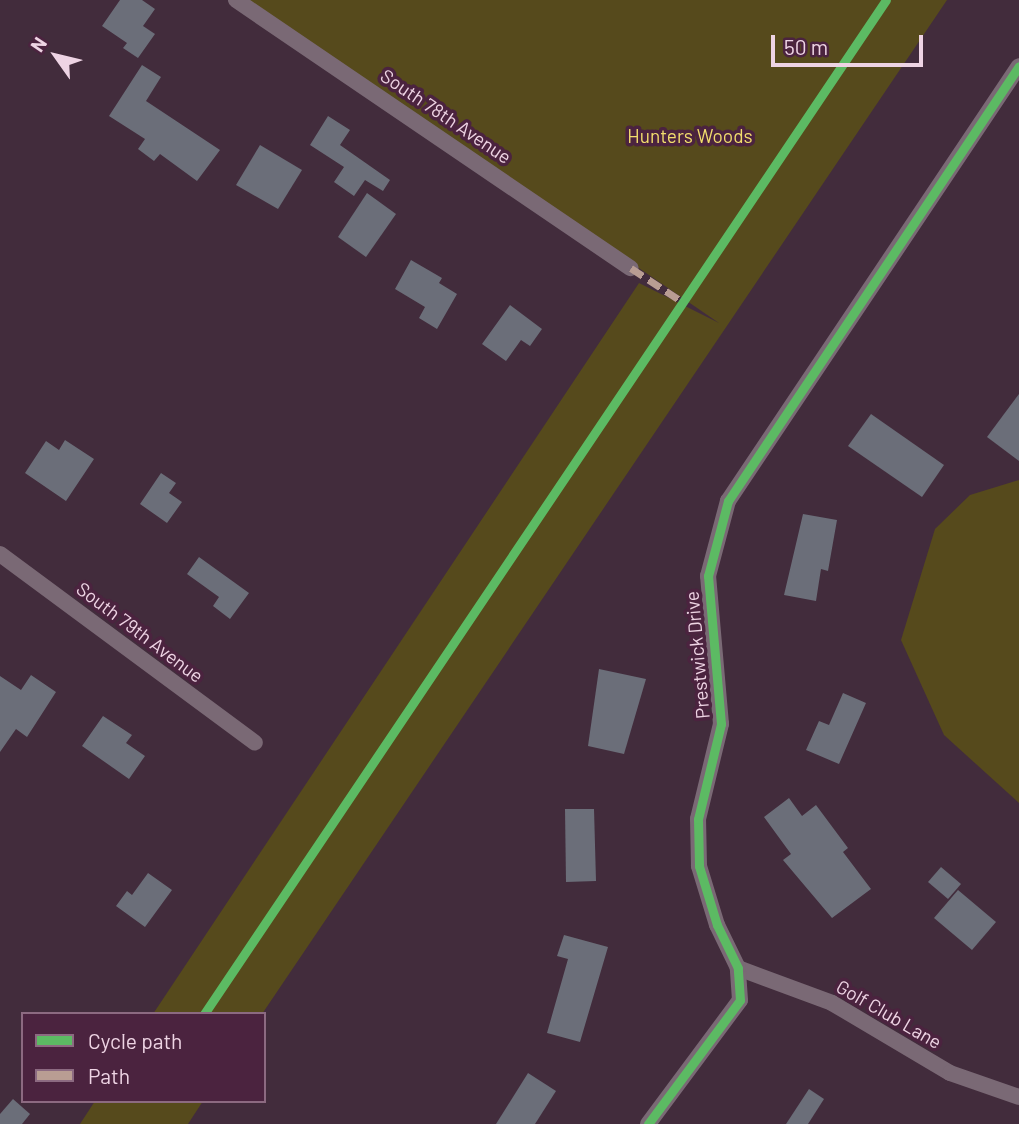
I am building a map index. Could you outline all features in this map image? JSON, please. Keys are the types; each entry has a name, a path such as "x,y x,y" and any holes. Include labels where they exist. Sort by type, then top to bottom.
{"street":[{"name":"South 78th Avenue","path":"236,0 631,268"},
{"name":"Prestwick Drive","path":"648,1124 740,1000 738,968 717,925 699,866 698,819 721,724 708,576 728,501 1019,66"},
{"name":"South 79th Avenue","path":"0,554 255,743"},
{"name":"Golf Club Lane","path":"738,968 832,1003 950,1073 1019,1097"}],"green space":[{"name":"Hunters Woods","path":"248,0 947,0 263,1012 154,1012 639,283 719,323"},
{"path":"1019,480 1019,803 944,735 901,640 935,529 970,495"},
{"path":"94,1103 202,1103 188,1124 80,1124"}],"building":[{"path":"120,0 142,0 155,9 143,26 155,34 138,58 123,48 127,43 102,26"},
{"path":"142,65 161,77 146,101 220,150 197,181 160,154 154,161 138,149 145,139 109,116"},
{"path":"328,116 350,130 340,145 390,180 383,191 365,180 354,196 334,182 344,167 310,145"},
{"path":"260,145 302,170 278,209 236,185"},
{"path":"367,193 396,214 366,257 338,237"},
{"path":"411,260 442,278 439,283 457,294 437,329 419,318 425,307 395,289"},
{"path":"510,305 542,329 530,346 521,340 506,361 482,344"},
{"path":"1019,394 1019,461 987,437"},
{"path":"871,414 944,465 922,497 848,446"},
{"path":"65,440 94,459 66,501 25,473 46,441 59,450"},
{"path":"161,473 176,483 169,493 182,502 167,523 140,504"},
{"path":"803,514 837,520 828,571 821,569 816,601 784,595"},
{"path":"199,557 249,593 230,619 213,606 219,597 187,574"},
{"path":"599,669 646,679 624,754 588,746"},
{"path":"31,675 56,692 27,737 16,729 0,752 0,676 21,690"},
{"path":"843,693 866,703 839,764 806,750 819,721 829,725"},
{"path":"103,716 132,735 126,743 145,756 129,779 82,746"},
{"path":"789,798 802,816 816,805 848,848 843,852 871,889 832,918 783,860 791,854 764,817"},
{"path":"565,809 594,809 596,881 566,882"},
{"path":"941,867 961,884 948,899 928,882"},
{"path":"148,873 172,890 145,927 116,906 127,891 132,895"},
{"path":"958,890 996,922 972,950 934,918"},
{"path":"564,935 608,947 580,1042 547,1033 568,959 557,956"},
{"path":"528,1073 556,1091 535,1124 496,1124"},
{"path":"809,1089 824,1099 808,1124 786,1124"},
{"path":"13,1099 30,1114 22,1124 0,1124 0,1114"}],"marked path":[{"path":"631,268 683,302"}],"cycle path":[{"path":"205,1012 886,0"},
{"path":"648,1124 740,1000 738,968 717,925 699,866 698,819 721,724 708,576 728,501 1019,66"}]}
